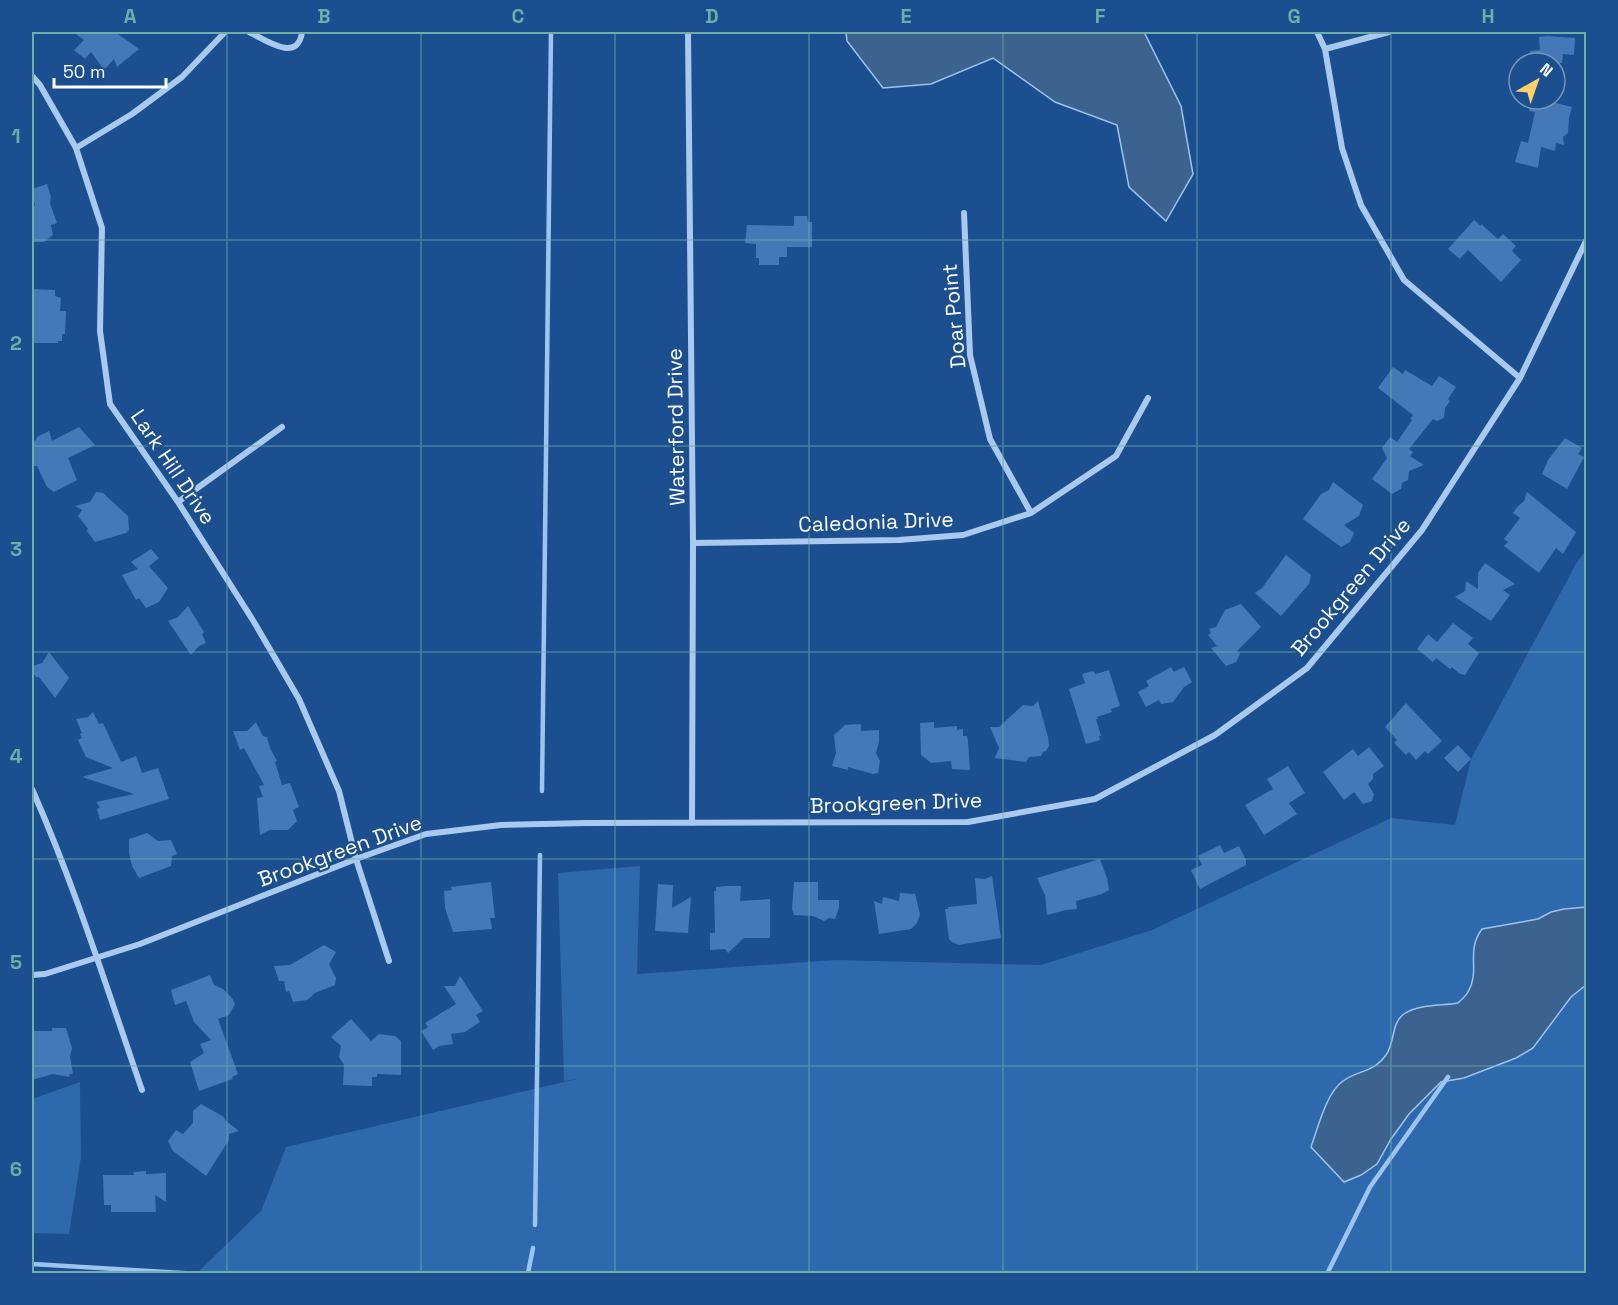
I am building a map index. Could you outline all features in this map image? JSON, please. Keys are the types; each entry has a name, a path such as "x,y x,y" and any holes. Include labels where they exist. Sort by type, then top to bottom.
{"street":[{"path":"76,148 132,114 182,77 225,32"},
{"path":"249,32 282,49 290,48 298,42 302,32"},
{"name":"Waterford Drive","path":"688,32 693,543 692,823"},
{"path":"1317,32 1324,49 1342,148 1361,206 1404,280 1520,378"},
{"path":"1324,49 1389,32"},
{"name":"Lark Hill Drive","path":"32,76 40,85 76,148 102,228 100,331 110,404 178,502 254,622 299,699 339,791 356,859 389,961"},
{"name":"Doar Point","path":"964,213 970,355 990,440 1031,513"},
{"name":"Brookgreen Drive","path":"32,975 45,974 140,944 426,834 501,825 968,822 1095,799 1205,741 1307,668 1422,530 1520,378 1587,241"},
{"name":"Caledonia Drive","path":"693,543 899,540 963,535 1031,513 1116,456 1149,398"},
{"path":"178,502 282,427"},
{"path":"32,789 97,958 142,1090"}],"shaded area":[{"path":"846,32 1144,32 1181,106 1193,174 1166,221 1129,187 1117,125 1055,102 993,58 931,84 883,88 847,41"},
{"path":"1586,550 1586,1273 196,1274 261,1211 286,1147 577,1079 564,1081 558,873 640,866 637,974 835,960 1041,965 1152,930 1391,818 1455,825 1471,759 1577,562"},
{"path":"1586,907 1586,985 1571,997 1533,1048 1516,1058 1464,1078 1441,1082 1409,1114 1377,1164 1361,1175 1344,1182 1311,1147 1323,1111 1337,1087 1349,1077 1381,1061 1389,1050 1397,1023 1404,1014 1423,1007 1458,1003 1465,996 1472,984 1474,945 1482,929 1538,919 1551,912 1564,909"},
{"path":"80,1082 81,1157 69,1234 32,1233 32,1099"}],"building":[{"path":"73,32 115,32 139,49 117,67 114,59 104,70 91,52 85,59 74,50 84,40"},
{"path":"1539,37 1575,38 1574,55 1567,54 1567,51 1530,51 1540,50"},
{"path":"1567,106 1572,107 1568,133 1563,137 1564,145 1556,143 1555,151 1541,147 1538,168 1515,162 1521,141 1528,143 1535,112 1529,111 1567,111"},
{"path":"47,184 51,197 50,203 57,223 51,225 53,235 44,242 32,242 32,206 35,206 32,189"},
{"path":"794,216 807,216 808,222 812,222 812,247 787,247 787,257 779,257 779,265 759,265 759,258 756,258 756,244 745,243 747,225 794,226"},
{"path":"1474,220 1498,239 1503,234 1516,246 1512,251 1521,260 1501,282 1468,250 1460,259 1448,249"},
{"path":"32,289 55,290 55,296 61,298 60,311 66,311 65,334 62,334 62,341 32,343"},
{"path":"1393,367 1403,374 1405,370 1432,386 1439,376 1456,387 1448,399 1450,401 1445,408 1444,418 1437,421 1433,419 1409,449 1413,452 1410,456 1424,465 1409,471 1408,480 1402,483 1401,489 1392,494 1372,479 1387,458 1382,448 1390,437 1397,442 1413,415 1378,388"},
{"path":"79,427 95,445 68,458 77,480 54,492 47,487 37,466 32,466 32,442 49,431 52,441"},
{"path":"1565,438 1582,448 1578,454 1584,457 1567,489 1542,474 1548,460"},
{"path":"1333,482 1363,505 1359,516 1344,525 1354,533 1350,542 1341,547 1303,519 1321,494 1329,490"},
{"path":"96,492 103,493 128,516 129,530 126,533 95,542 78,516 82,510 75,506 90,502"},
{"path":"1527,492 1576,532 1563,554 1556,548 1539,573 1504,546 1508,542 1504,539 1520,518 1513,513 1524,501"},
{"path":"151,549 159,558 149,566 168,588 159,602 146,608 139,598 136,600 122,575 138,569 131,562"},
{"path":"1286,555 1311,575 1309,584 1281,616 1255,593 1262,588"},
{"path":"1485,563 1515,584 1503,590 1510,595 1491,621 1455,597 1465,591 1466,581 1478,589 1478,573"},
{"path":"1241,604 1261,627 1237,651 1240,654 1236,662 1226,666 1211,648 1217,646 1208,635 1211,633 1209,629 1216,627 1225,610"},
{"path":"188,606 204,632 202,634 206,643 199,646 191,655 168,621 178,617"},
{"path":"1453,623 1473,638 1468,644 1479,653 1465,675 1452,667 1450,669 1436,658 1433,662 1417,649 1428,634 1437,642"},
{"path":"49,652 69,678 55,698 32,671 32,666 42,663"},
{"path":"1171,667 1174,672 1184,667 1192,682 1184,687 1173,702 1161,704 1159,700 1146,707 1138,692 1149,686 1146,681"},
{"path":"1109,670 1120,706 1111,709 1112,712 1097,717 1100,740 1086,744 1069,689 1085,683 1082,674 1093,671 1096,674"},
{"path":"1038,701 1048,737 1049,746 1046,751 1041,756 1029,757 1026,762 995,758 999,748 990,727 999,727 1023,705 1033,706"},
{"path":"1406,703 1442,741 1428,754 1425,751 1416,760 1409,752 1406,755 1394,743 1397,740 1385,727"},
{"path":"93,712 99,724 103,723 121,762 136,756 142,773 158,768 169,799 100,820 97,809 100,807 96,802 134,794 82,777 113,768 86,757 78,740 82,738 80,734 82,733 76,719 88,717"},
{"path":"256,722 263,736 267,737 277,761 275,762 282,785 290,783 299,807 293,810 297,821 288,830 270,830 260,835 257,798 263,797 259,786 264,785 244,748 240,750 233,731 247,731"},
{"path":"934,722 934,728 957,726 957,730 963,729 963,736 967,736 968,741 970,770 952,769 951,761 931,763 921,755 920,723"},
{"path":"861,724 861,731 879,730 876,753 880,761 878,773 832,766 836,753 834,735 845,725"},
{"path":"1458,745 1471,759 1458,772 1444,758"},
{"path":"1369,747 1384,766 1373,774 1373,779 1368,784 1374,794 1372,801 1363,804 1354,792 1344,800 1323,772 1353,749 1358,756"},
{"path":"1288,766 1305,793 1289,803 1297,814 1264,835 1245,805 1273,789 1267,779"},
{"path":"147,833 158,841 171,840 177,854 172,856 171,866 139,878 132,866 129,839"},
{"path":"1220,845 1224,853 1239,846 1246,865 1200,889 1191,870 1202,865 1198,856"},
{"path":"1100,859 1109,890 1076,901 1077,909 1047,915 1045,895 1037,878"},
{"path":"992,876 1001,938 959,945 952,942 949,939 945,909 977,904 975,878 985,879"},
{"path":"491,882 495,918 490,918 492,929 453,932 445,908 444,891 452,890 451,887"},
{"path":"794,882 818,882 818,900 839,900 835,919 829,918 824,921 813,916 794,915 792,909"},
{"path":"658,884 673,885 672,908 691,897 688,933 655,931"},
{"path":"741,886 740,901 770,899 770,938 744,938 728,953 725,949 710,950 710,933 715,933 714,891 716,887"},
{"path":"900,893 915,894 920,914 917,923 911,929 879,934 874,901 882,904 883,897 899,901"},
{"path":"324,945 336,952 329,964 336,978 335,985 315,993 307,1000 293,1002 289,991 286,992 284,981 279,981 274,966 290,965"},
{"path":"210,975 214,985 223,989 235,1004 229,1015 218,1019 238,1074 232,1077 233,1079 199,1091 190,1062 204,1053 200,1044 211,1040 194,1022 186,1001 175,1005 171,990"},
{"path":"460,976 483,1011 476,1015 480,1022 465,1032 451,1034 453,1044 439,1046 433,1050 421,1031 428,1027 425,1023 456,1004 444,986 455,986"},
{"path":"351,1019 371,1041 379,1034 395,1036 401,1041 401,1075 377,1074 377,1077 372,1077 372,1086 343,1085 344,1065 339,1057 341,1046 331,1037"},
{"path":"52,1028 66,1028 72,1048 70,1056 73,1074 69,1074 70,1077 53,1074 32,1080 32,1031 52,1031"},
{"path":"201,1104 224,1117 239,1131 229,1134 229,1140 206,1176 173,1151 168,1141 176,1130 183,1134 193,1123 193,1111"},
{"path":"146,1171 146,1174 166,1173 166,1202 155,1195 156,1212 111,1212 111,1205 104,1205 103,1175 134,1175 133,1172"}],"waterway":[{"path":"542,791 551,32"},
{"path":"535,1225 540,855"},
{"path":"1327,1274 1370,1187 1448,1077"},
{"path":"528,1273 533,1248"},
{"path":"32,1264 199,1274"},
{"path":"505,1274 554,1274"}]}
